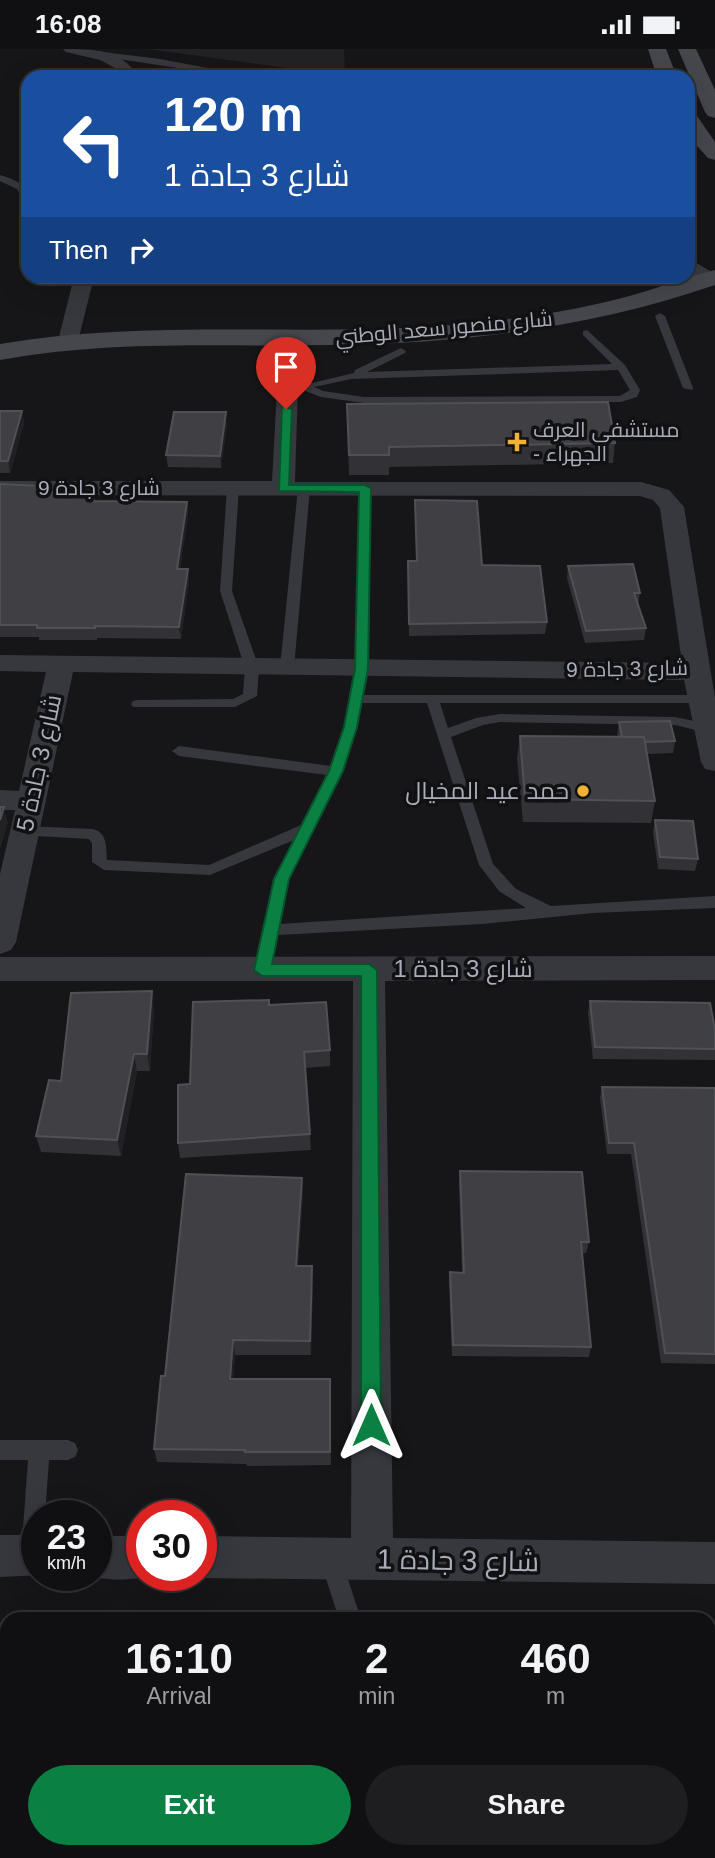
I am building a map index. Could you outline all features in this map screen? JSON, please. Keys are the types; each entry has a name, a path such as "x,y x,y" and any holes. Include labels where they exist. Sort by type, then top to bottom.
{"street":[{"path":"71,49 89,52 118,64 124,70"},
{"path":"657,49 664,70"},
{"path":"687,49 707,81 715,113"},
{"path":"695,130 715,153"},
{"path":"695,270 713,284"},
{"path":"68,341 82,284"},
{"name":"شارع منصور سعد الوطني","path":"0,370 112,353 401,351 512,343 587,333 660,316 713,284"},
{"name":"شارع منصور سعد الوطني","path":"0,352 68,341 119,338 330,338 495,328 564,318 713,284"},
{"path":"289,353 296,388 293,488"},
{"name":"شارع 3 جادة 9","path":"0,488 642,489 661,495 672,507 699,685 362,669 0,663"},
{"name":"شارع 3 جادة 5","path":"0,942 61,666"},
{"path":"699,685 715,762"},
{"path":"0,800 30,801"},
{"name":"شارع 3 جادة 1","path":"0,969 715,968"},
{"path":"369,970 372,1558"},
{"name":"شارع 3 جادة 1","path":"217,1557 715,1563"}],"lane":[{"path":"89,52 211,70"},
{"path":"0,178 21,187"},
{"path":"660,316 688,388"},
{"path":"296,388 364,400 621,399 633,395 635,390 621,367 587,333"},
{"path":"351,376 401,351"},
{"path":"296,388 351,376 621,367"},
{"path":"138,704 241,702 252,692 253,668 226,591 233,488"},
{"path":"287,668 293,488"},
{"path":"262,970 281,879 336,771 351,727 362,669 365,488"},
{"path":"356,699 432,699 699,685"},
{"path":"432,699 486,865 495,881 527,904 551,911"},
{"path":"444,736 481,720 500,719 675,721 708,728"},
{"path":"179,751 336,771"},
{"path":"24,831 93,834 99,842 99,862 110,867 200,870 220,867 307,828"},
{"path":"271,930 715,902"},
{"path":"0,1450 68,1450"},
{"path":"31,1500 39,1450"},
{"path":"330,1558 348,1612"}],"shaded area":[{"path":"147,49 344,49 345,70 301,70"}],"building":[{"path":"608,402 615,443 389,447 389,455 349,455 347,404"},
{"path":"0,411 22,411 8,461 0,461"},
{"path":"174,412 226,412 220,456 166,455"},
{"path":"0,484 41,486 39,492 95,493 93,501 187,502 177,569 188,569 179,627 37,628 37,625 0,625"},
{"path":"415,500 477,501 482,565 540,566 547,622 409,624 408,561 417,561"},
{"path":"633,564 640,593 634,593 646,628 586,631 568,566"},
{"path":"670,721 675,741 645,742 644,737 622,737 619,722"},
{"name":"حمد عيد المخيال","path":"520,736 644,737 655,801 525,799"},
{"path":"655,820 693,821 698,859 660,857"},
{"path":"152,991 147,1054 134,1054 117,1140 36,1136 49,1080 61,1081 71,993"},
{"path":"269,1000 269,1005 326,1002 330,1050 304,1052 310,1134 178,1143 178,1085 190,1084 193,1002"},
{"path":"590,1001 710,1003 715,1029 715,1049 595,1047"},
{"path":"602,1087 715,1088 715,1354 665,1353 634,1143 609,1143"},
{"path":"460,1171 582,1172 589,1242 581,1242 591,1347 453,1345 450,1272 464,1273"},
{"path":"186,1174 302,1178 296,1266 312,1266 310,1341 233,1340 230,1379 330,1379 330,1452 154,1449 161,1376 165,1376"}],"place":[{"name":"مستشفى العرف - الجهراء","path":"517,442"},
{"name":"حمد عيد المخيال","path":"583,791"}],"route":[{"path":"286,409 283,488 365,488 362,669 351,727 336,771 281,879 262,970 369,970 371,1425"}]}
